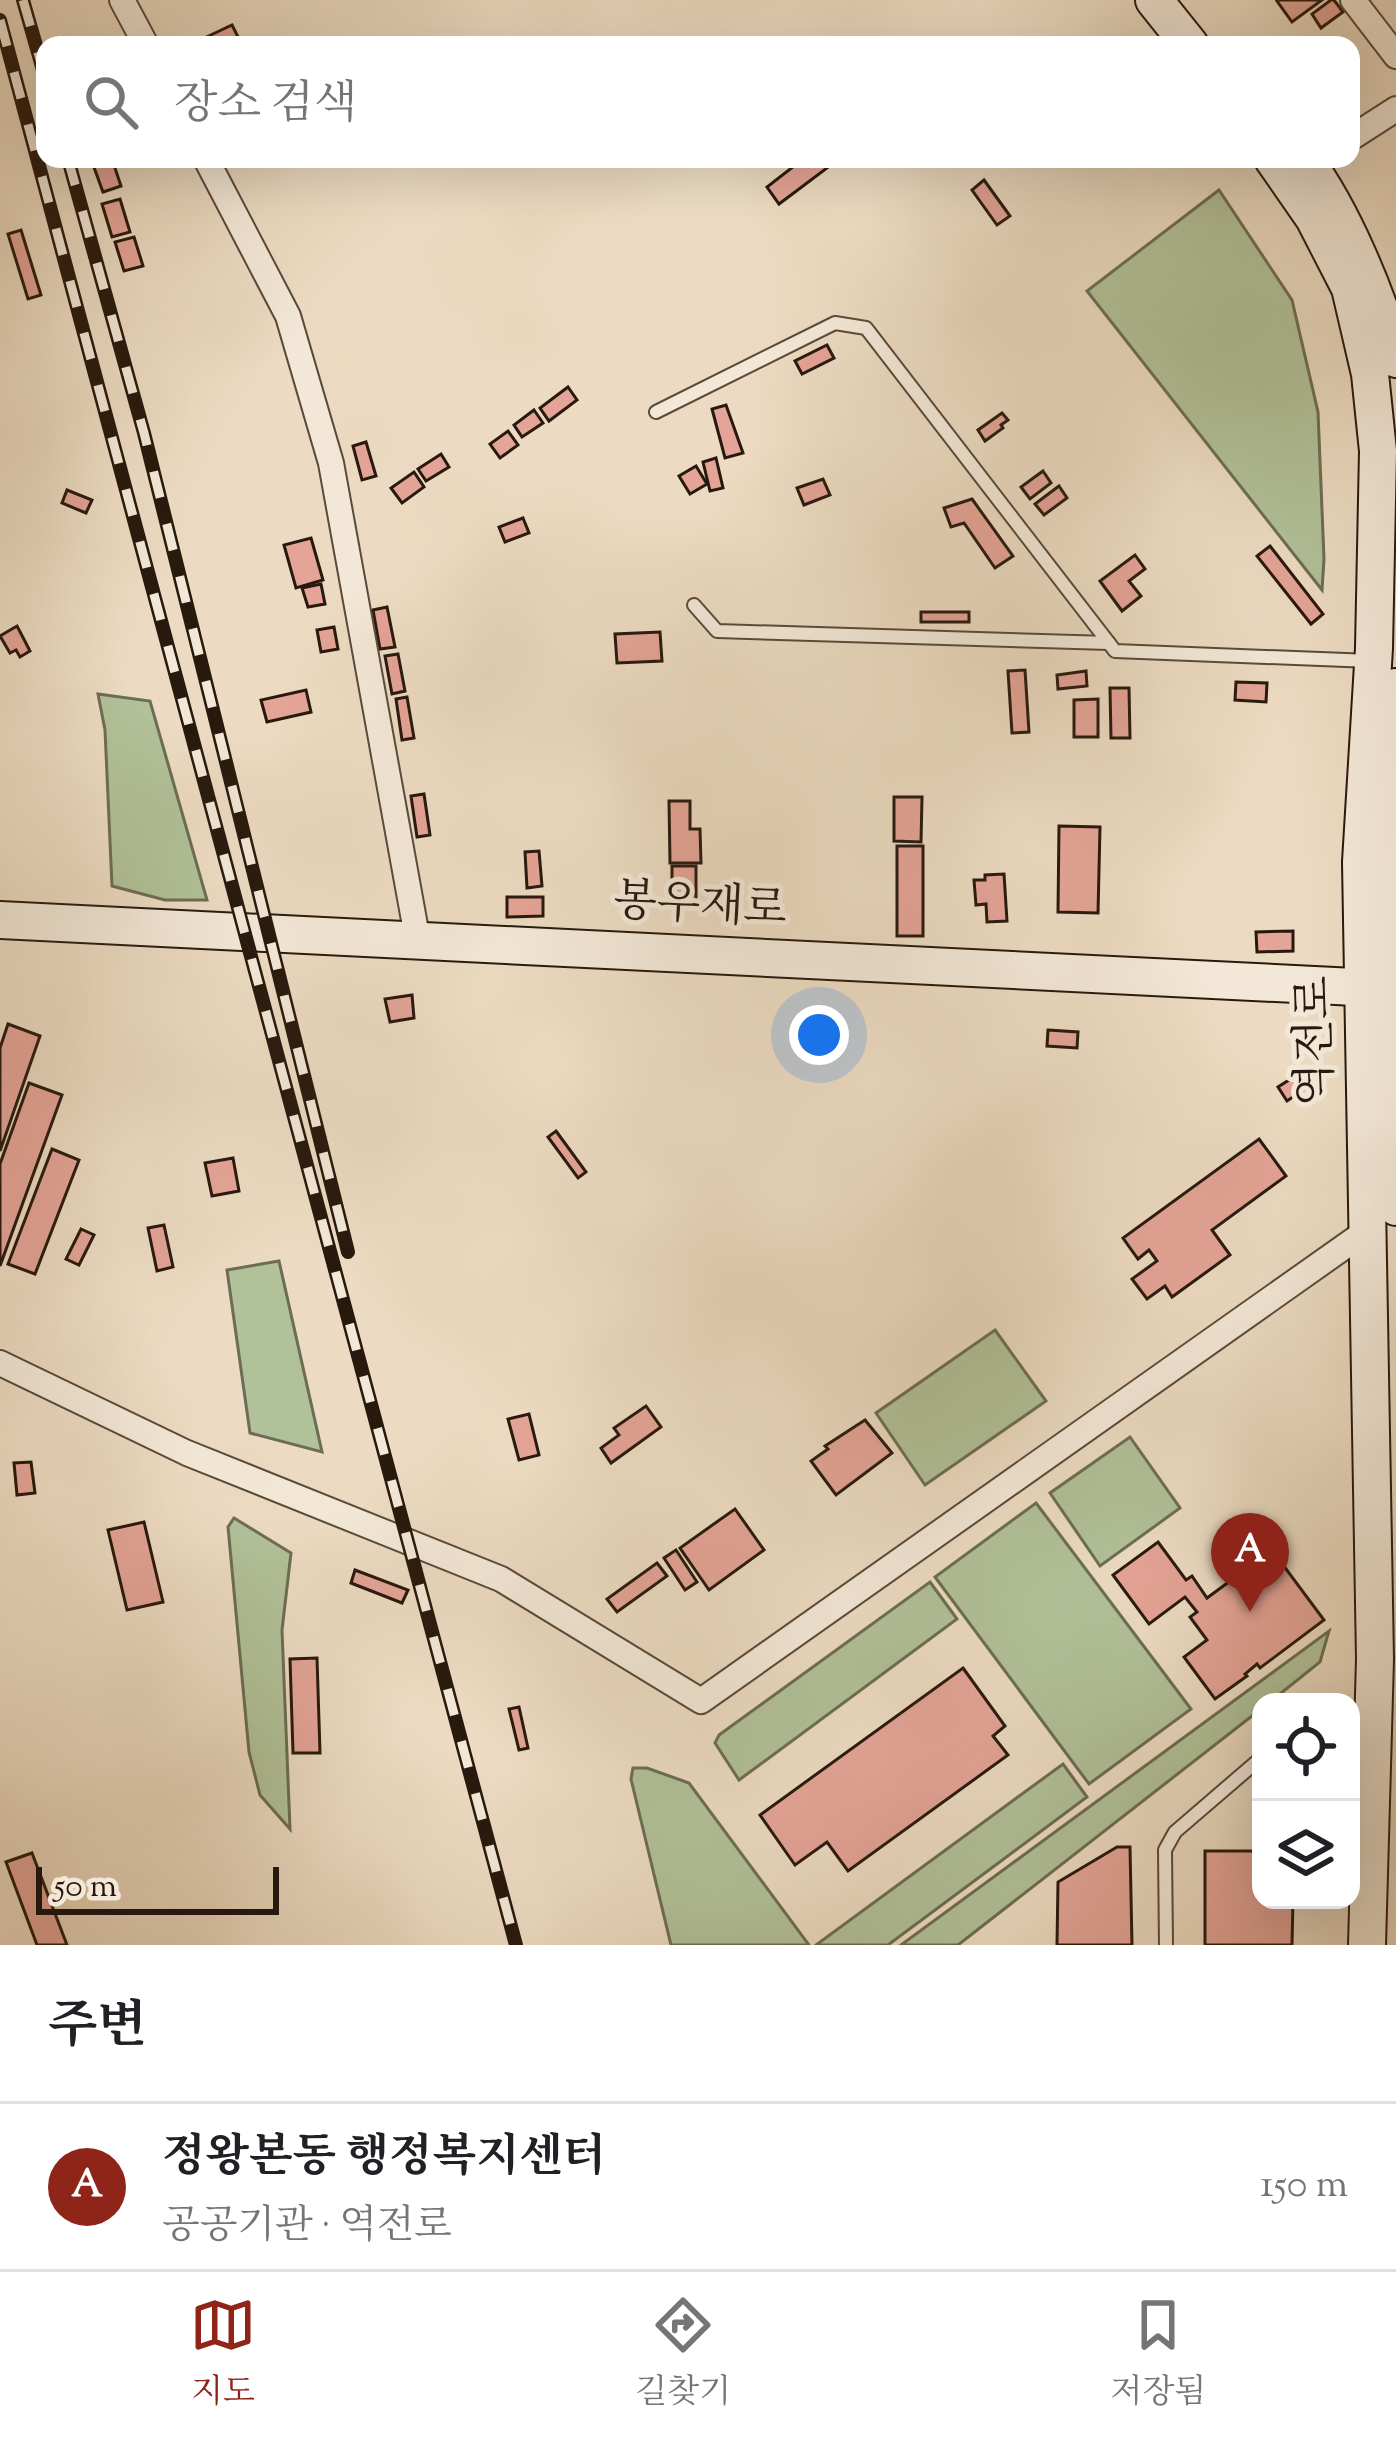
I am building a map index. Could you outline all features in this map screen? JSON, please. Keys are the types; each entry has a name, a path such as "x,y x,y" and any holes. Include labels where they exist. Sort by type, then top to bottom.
{"main road":[{"path":"1154,0 1183,36"},
{"path":"1184,0 1213,36"},
{"name":"역전로","path":"1300,168 1314,218 1350,288 1370,374 1378,451 1384,674 1361,862 1385,989 1375,1658 1362,1719 1367,1945"},
{"name":"역전로","path":"1304,168 1326,188 1396,359"},
{"name":"봉우재로","path":"0,920 1385,989"}],"street":[{"path":"122,0 141,36"},
{"path":"1352,0 1396,56"},
{"path":"1360,132 1396,109"},
{"path":"211,168 289,316 331,463 418,942"},
{"path":"0,1363 188,1453 501,1579 701,1700 1382,1219"}],"lane":[{"path":"656,412 835,323 866,328 1114,651 1384,674"},
{"path":"694,605 717,631 1109,644"},
{"path":"1166,1945 1165,1850 1175,1832 1252,1766"}],"green space":[{"path":"1219,190 1292,300 1318,412 1322,590 1087,291"},
{"path":"98,694 150,701 207,900 165,900 112,886 105,730"},
{"path":"279,1261 322,1452 250,1433 227,1270"},
{"path":"995,1330 1046,1401 925,1485 876,1413"},
{"path":"1130,1437 1180,1508 1100,1566 1050,1493"},
{"path":"1036,1503 1191,1709 1089,1784 935,1577"},
{"path":"234,1518 291,1553 282,1630 290,1829 260,1795 249,1752 228,1527"},
{"path":"930,1582 957,1619 739,1780 715,1743 719,1735"},
{"path":"1329,1631 1320,1662 1281,1693 1252,1693 1252,1716 958,1945 901,1945"},
{"path":"1063,1764 1087,1797 888,1945 816,1945"},
{"path":"633,1768 647,1768 689,1783 809,1945 671,1945 631,1779"}],"building":[{"path":"1279,0 1322,0 1292,22"},
{"path":"1331,0 1343,12 1321,28 1312,14"},
{"path":"232,25 238,36 209,36"},
{"path":"94,168 115,168 121,186 103,192"},
{"path":"791,168 827,168 779,204 767,187"},
{"path":"984,180 1010,216 997,225 972,190"},
{"path":"120,199 130,232 112,237 102,204"},
{"path":"21,230 41,295 28,299 8,234"},
{"path":"134,237 143,266 124,271 115,242"},
{"path":"827,345 834,358 802,374 795,361"},
{"path":"568,387 577,400 549,421 540,408"},
{"path":"726,405 743,453 725,458 712,409"},
{"path":"534,410 543,423 522,437 514,425"},
{"path":"1002,413 1008,420 985,441 978,430"},
{"path":"508,431 518,445 500,458 490,444"},
{"path":"366,442 376,476 362,480 353,446"},
{"path":"441,454 449,467 426,481 418,469"},
{"path":"716,458 723,488 710,491 703,462"},
{"path":"696,466 707,484 690,494 679,476"},
{"path":"1043,471 1051,483 1030,499 1021,487"},
{"path":"414,472 424,487 402,503 391,488"},
{"path":"823,479 830,495 804,505 797,488"},
{"path":"1059,486 1067,498 1044,515 1035,504"},
{"path":"67,490 92,500 86,513 62,503"},
{"path":"972,499 1013,556 995,568 964,523 951,527 944,508"},
{"path":"523,518 529,533 505,542 499,527"},
{"path":"311,538 323,580 296,588 284,545"},
{"path":"1270,546 1323,614 1311,624 1257,556"},
{"path":"1135,555 1145,569 1129,581 1141,596 1122,611 1100,581"},
{"path":"321,584 325,604 308,607 302,588"},
{"path":"387,607 395,647 380,649 373,610"},
{"path":"921,612 969,612 969,622 921,622"},
{"path":"17,626 30,651 20,657 16,650 10,653 0,636"},
{"path":"334,627 338,649 321,652 317,630"},
{"path":"660,632 662,661 617,663 615,634"},
{"path":"398,654 405,691 392,694 385,656"},
{"path":"1025,670 1029,732 1012,733 1008,671"},
{"path":"1086,671 1087,686 1058,689 1057,675"},
{"path":"1236,682 1267,683 1266,702 1235,700"},
{"path":"1110,688 1129,688 1130,738 1111,738"},
{"path":"306,690 311,712 267,722 261,700"},
{"path":"407,697 414,738 402,740 396,699"},
{"path":"1098,699 1098,737 1074,737 1074,700"},
{"path":"424,794 430,835 417,837 411,796"},
{"path":"894,797 922,797 921,842 894,841"},
{"path":"669,801 690,801 690,829 700,829 701,863 670,863"},
{"path":"1059,826 1100,827 1098,913 1058,912"},
{"path":"897,846 923,846 923,936 897,936"},
{"path":"539,851 542,886 527,888 525,852"},
{"path":"672,866 696,866 696,907 672,907"},
{"path":"1004,874 1007,921 987,922 986,904 976,905 974,880"},
{"path":"507,897 543,897 543,916 507,917"},
{"path":"1293,931 1293,951 1257,952 1256,932"},
{"path":"412,995 414,1018 390,1022 385,999"},
{"path":"8,1024 40,1036 0,1151 0,1048"},
{"path":"1048,1030 1078,1032 1077,1048 1047,1046"},
{"path":"1303,1071 1312,1084 1287,1101 1278,1087"},
{"path":"29,1083 62,1095 0,1266 0,1164"},
{"path":"556,1131 586,1172 578,1178 548,1137"},
{"path":"1259,1139 1286,1176 1212,1230 1230,1255 1172,1297 1165,1286 1147,1299 1132,1279 1157,1261 1149,1250 1138,1259 1123,1238"},
{"path":"52,1149 79,1160 35,1274 8,1264"},
{"path":"233,1158 239,1191 212,1196 205,1163"},
{"path":"164,1225 173,1267 157,1271 148,1228"},
{"path":"81,1229 94,1235 79,1265 66,1259"},
{"path":"646,1406 661,1427 611,1463 601,1448 619,1435 614,1428"},
{"path":"529,1414 539,1455 519,1460 508,1419"},
{"path":"865,1420 892,1453 836,1495 811,1461"},
{"path":"31,1462 35,1493 17,1495 14,1463"},
{"path":"735,1509 764,1550 709,1590 680,1548"},
{"path":"144,1522 163,1602 127,1610 108,1530"},
{"path":"1158,1542 1186,1580 1192,1576 1207,1598 1272,1550 1324,1620 1260,1668 1257,1664 1215,1699 1184,1657 1207,1640 1190,1617 1197,1612 1185,1597 1149,1624 1113,1575"},
{"path":"676,1550 697,1582 685,1590 664,1558"},
{"path":"657,1563 667,1576 617,1612 607,1599"},
{"path":"355,1570 408,1590 402,1603 351,1583"},
{"path":"317,1658 320,1753 293,1753 290,1659"},
{"path":"963,1668 1005,1726 993,1736 1008,1755 848,1871 827,1842 795,1865 760,1815"},
{"path":"519,1707 528,1748 519,1750 509,1709"},
{"path":"1117,1847 1130,1847 1132,1945 1057,1945 1058,1882"},
{"path":"1205,1851 1252,1851 1252,1909 1293,1909 1292,1945 1205,1945"},
{"path":"32,1853 67,1945 37,1945 6,1862"}],"railway":[{"path":"23,0 36,46"},
{"path":"0,20 36,154"},
{"path":"40,168 516,1945"},
{"path":"70,168 144,433 348,1252"}],"place":[{"name":"정왕본동 행정복지센터","path":"1250,1612"}]}
